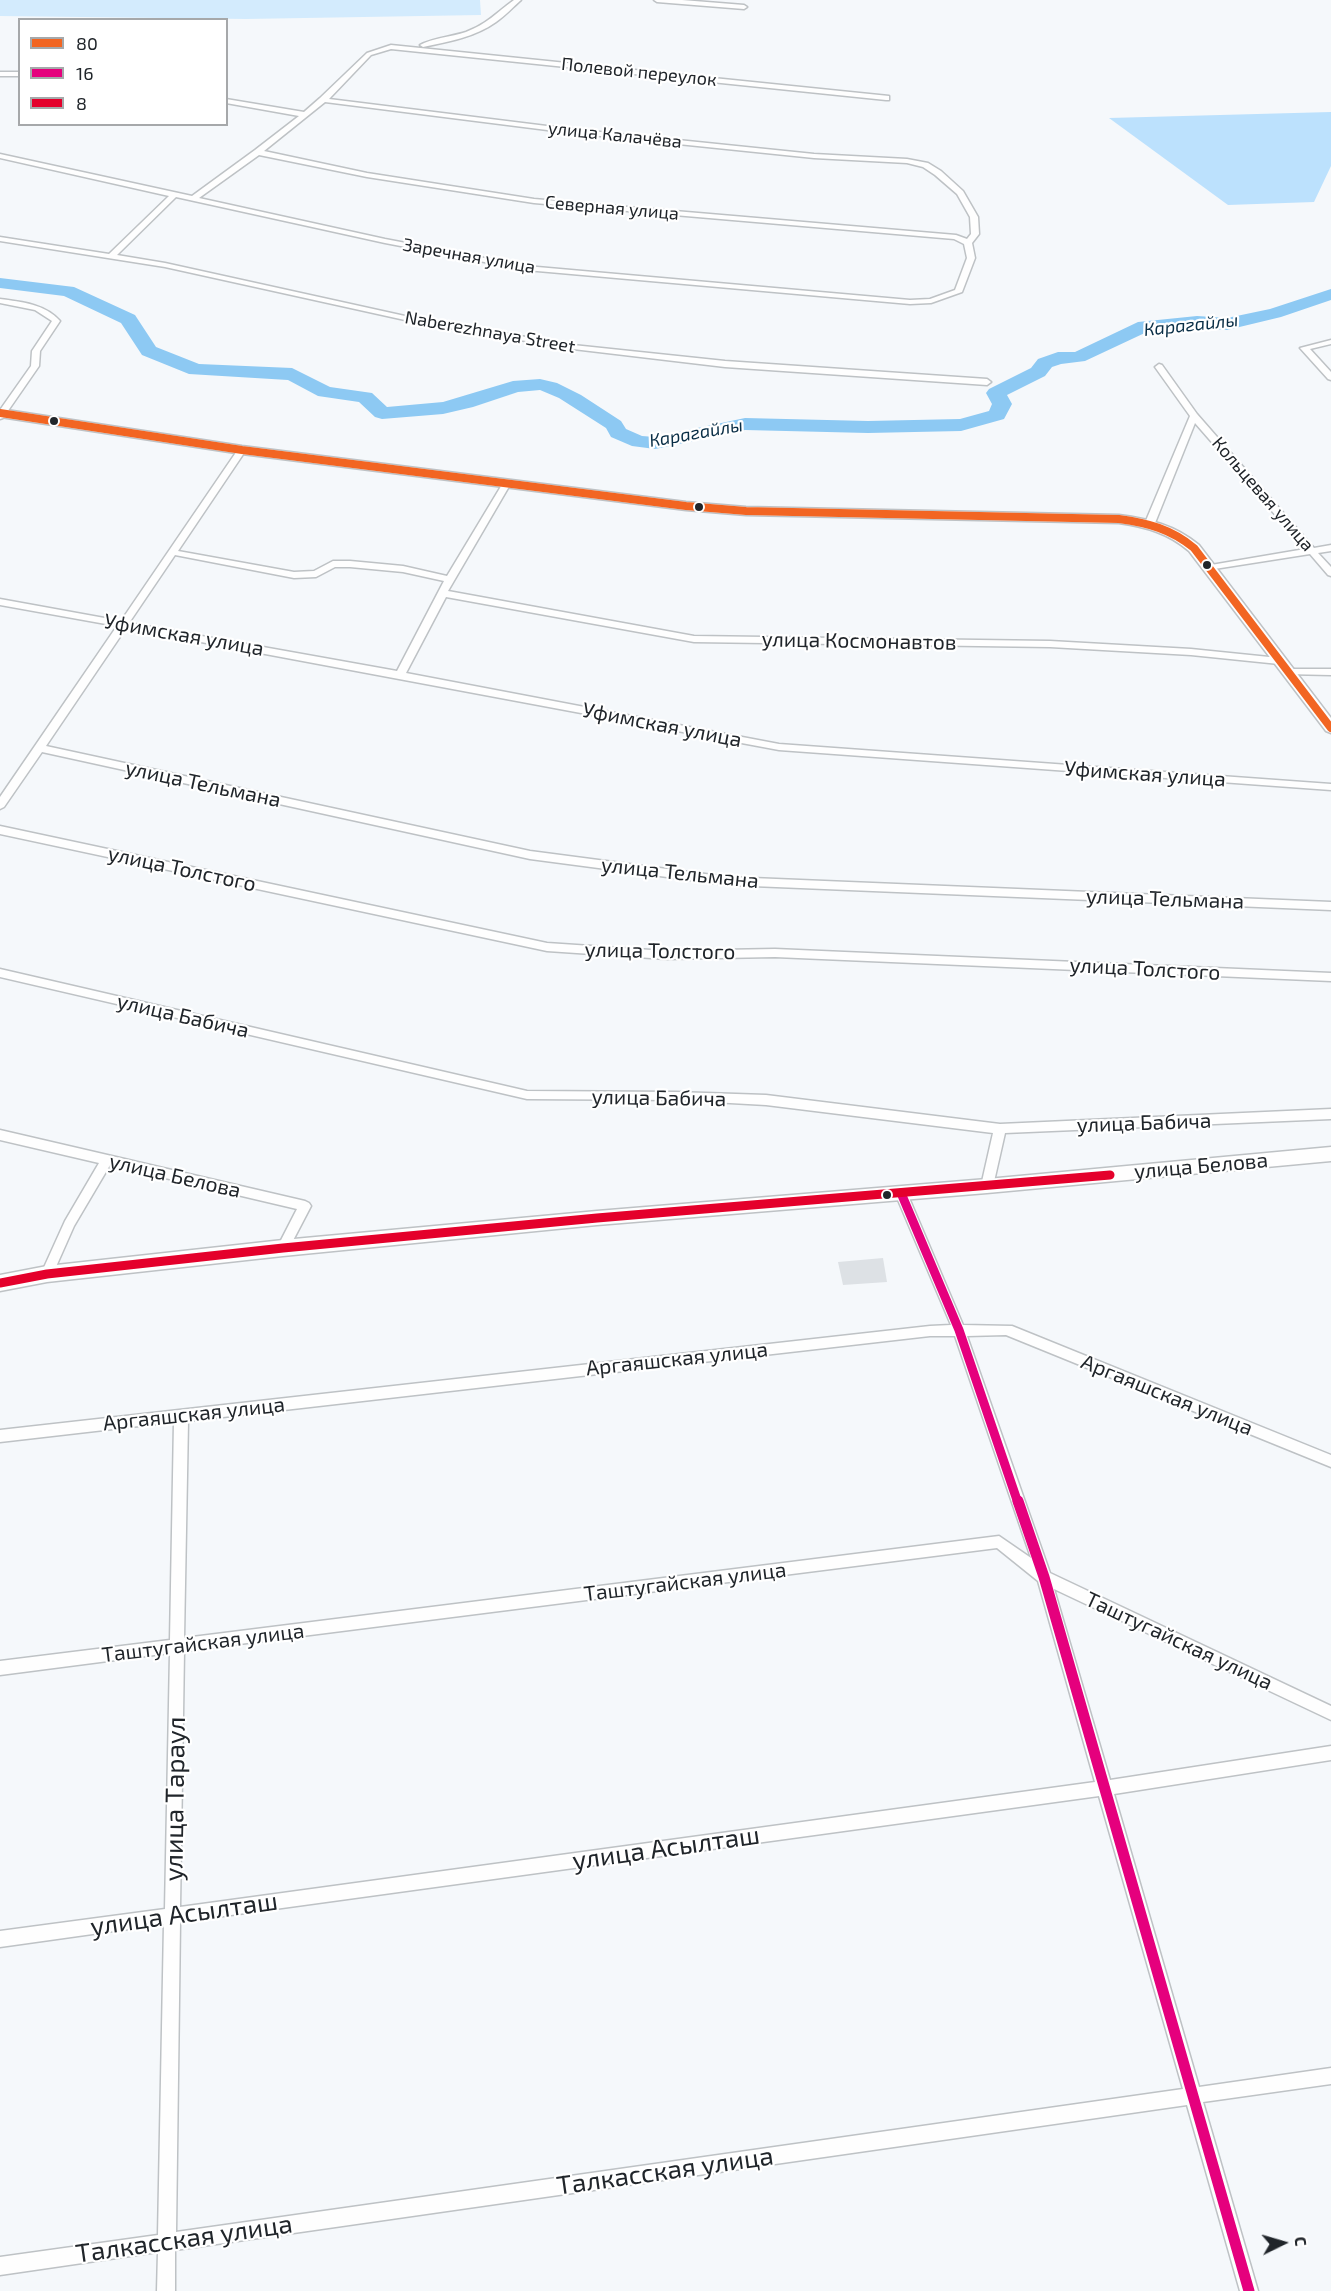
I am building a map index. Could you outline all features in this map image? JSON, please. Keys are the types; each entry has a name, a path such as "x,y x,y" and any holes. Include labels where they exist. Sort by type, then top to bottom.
{"main road":[{"path":"1,414 242,450 686,506 746,511 1119,519 1150,523 1164,527 1183,538 1211,568 1282,666 1331,728"},
{"name":"улица Белова","path":"0,1283 47,1274 283,1248 597,1218 987,1186 1331,1154"}],"street":[{"path":"413,48 448,40 480,28 499,17 504,10 518,0"},
{"path":"657,0 744,7"},
{"name":"Полевой переулок","path":"323,100 369,54 391,47 886,98"},
{"path":"0,74 18,74"},
{"path":"194,198 258,152 323,100"},
{"name":"улица Калачёва","path":"323,100 572,131 814,156 907,161 925,165 938,173 960,193 974,217 975,234 968,243 971,258 968,267 958,292 946,298"},
{"path":"228,101 303,114"},
{"name":"Северная улица","path":"258,152 367,175 534,201 956,237 968,243"},
{"name":"Заречная улица","path":"0,156 385,241 526,268 910,302 946,298"},
{"path":"111,255 175,194"},
{"name":"Naberezhnaya Street","path":"0,239 165,265 414,320 573,347 725,364 987,382"},
{"path":"0,301 36,307 50,314 56,321 36,351 35,366 1,414"},
{"path":"1331,342 1304,348 1331,377"},
{"name":"Кольцевая улица","path":"1160,367 1194,416 1331,573"},
{"name":"Кольцевая улица","path":"1150,523 1194,416"},
{"path":"0,805 242,450"},
{"path":"400,675 442,593 507,483"},
{"path":"1211,568 1331,548"},
{"path":"171,552 294,575 316,574 333,564 350,564 403,569 450,579"},
{"name":"улица Космонавтов","path":"442,593 694,639 1050,644 1191,652 1331,672"},
{"name":"Уфимская улица","path":"0,602 123,623 779,747 1331,787"},
{"name":"улица Тельмана","path":"40,748 530,855 728,881 1331,906"},
{"name":"улица Толстого","path":"0,830 548,947 666,955 776,952 1331,977"},
{"name":"улица Бабича","path":"0,973 527,1095 676,1096 766,1101 1000,1129 1331,1114"},
{"path":"987,1186 1000,1129"},
{"name":"улица Белова","path":"0,1135 305,1206 283,1248"},
{"path":"47,1274 69,1224 106,1160"},
{"path":"901,1193 959,1330 1044,1577 1249,2291"},
{"name":"Аргаяшская улица","path":"0,1436 930,1331 1007,1330 1331,1461"},
{"name":"улица Тараул","path":"166,2291 182,1415"},
{"name":"Таштугайская улица","path":"0,1668 999,1542 1044,1577 1331,1713"},
{"name":"улица Асылташ","path":"0,1939 1104,1788 1331,1753"},
{"name":"Талкасская улица","path":"0,2266 1331,2076"}],"shaded area":[{"path":"0,0 480,0 481,15 246,19 0,16"},
{"path":"1331,112 1331,166 1314,202 1228,205 1109,118"}],"building":[{"path":"883,1258 887,1282 843,1285 838,1262"}],"waterway":[{"name":"Карагайлы","path":"0,283 68,291 128,319 149,351 196,370 292,374 325,392 365,397 382,413 443,408 513,387 540,385 557,390 582,404 614,425 618,433 639,442 655,443 745,424 868,427 961,425 997,415 1002,404 996,393 1038,372 1045,363 1058,358 1078,357 1145,326 1197,322 1227,324 1275,313 1331,294"}],"transit line":[{"name":"80","path":"0,413 242,450 686,506 746,511 1119,519 1150,524 1177,535 1194,548 1331,728"},
{"name":"8","path":"0,1283 47,1274 283,1248 597,1218 1110,1175"},
{"name":"16","path":"901,1193 959,1330 1044,1577 1249,2291"}]}
